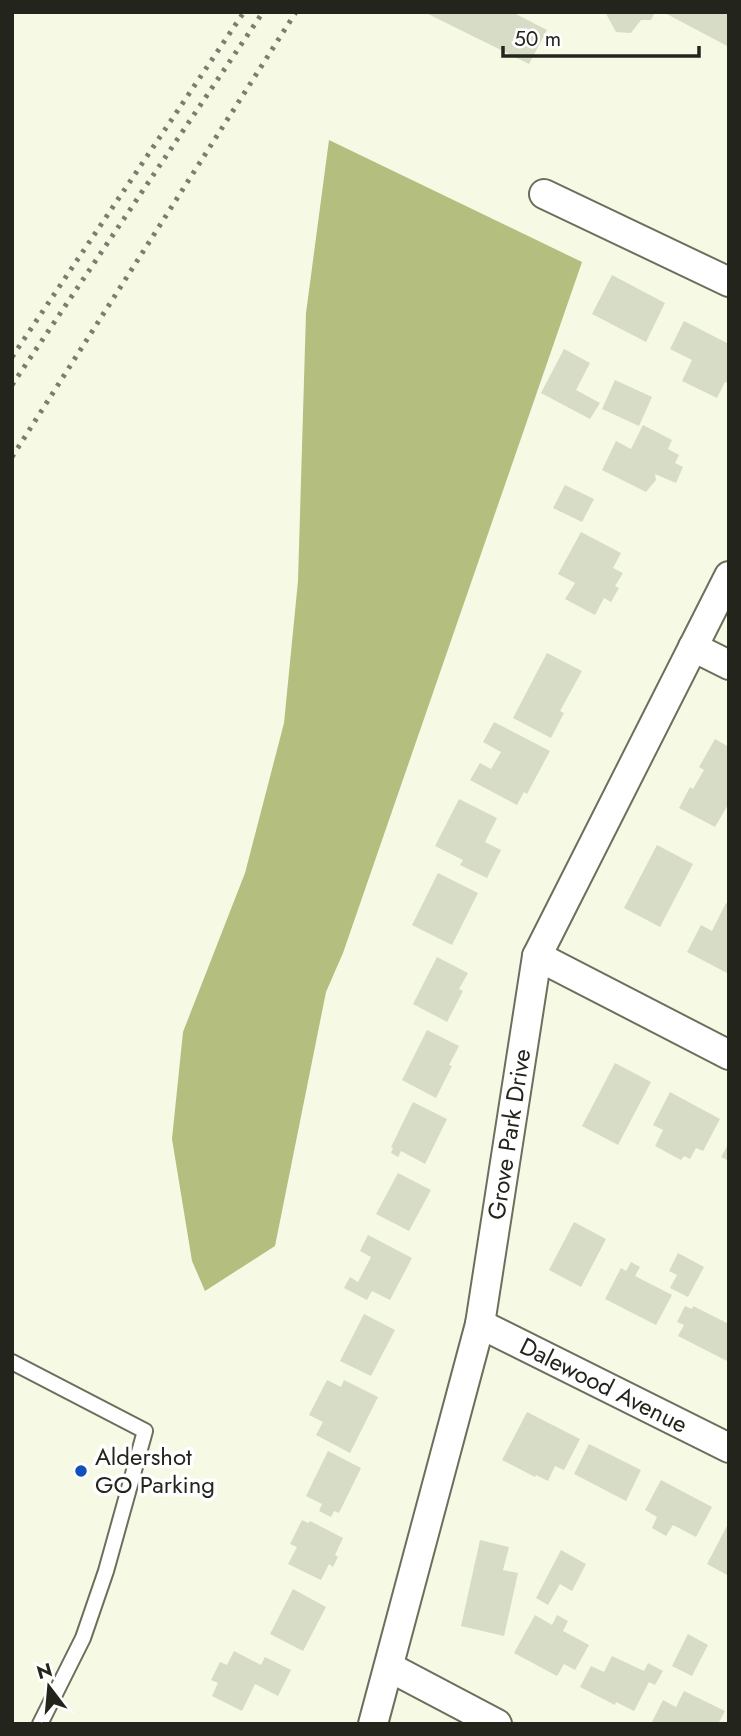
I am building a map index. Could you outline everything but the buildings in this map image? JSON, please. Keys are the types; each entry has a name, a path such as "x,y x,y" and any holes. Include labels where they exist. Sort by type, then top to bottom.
{"street":[{"path":"544,194 729,282"},
{"name":"Grove Park Drive","path":"373,1724 480,1324 537,956 729,576"},
{"path":"693,647 729,665"},
{"path":"537,956 729,1055"},
{"name":"Dalewood Avenue","path":"480,1324 729,1448"},
{"path":"389,1667 497,1724"}],"lane":[{"path":"12,1362 145,1431 109,1559 83,1638 40,1724"}],"green space":[{"path":"329,140 582,262 343,953 326,992 275,1246 205,1291 192,1261 172,1139 183,1032 245,873 284,723 298,581 306,313"}],"railway":[{"path":"12,357 244,12"},
{"path":"12,385 263,12"},
{"path":"12,457 296,12"}],"place":[{"name":"Aldershot GO Parking","path":"81,1471"}]}
